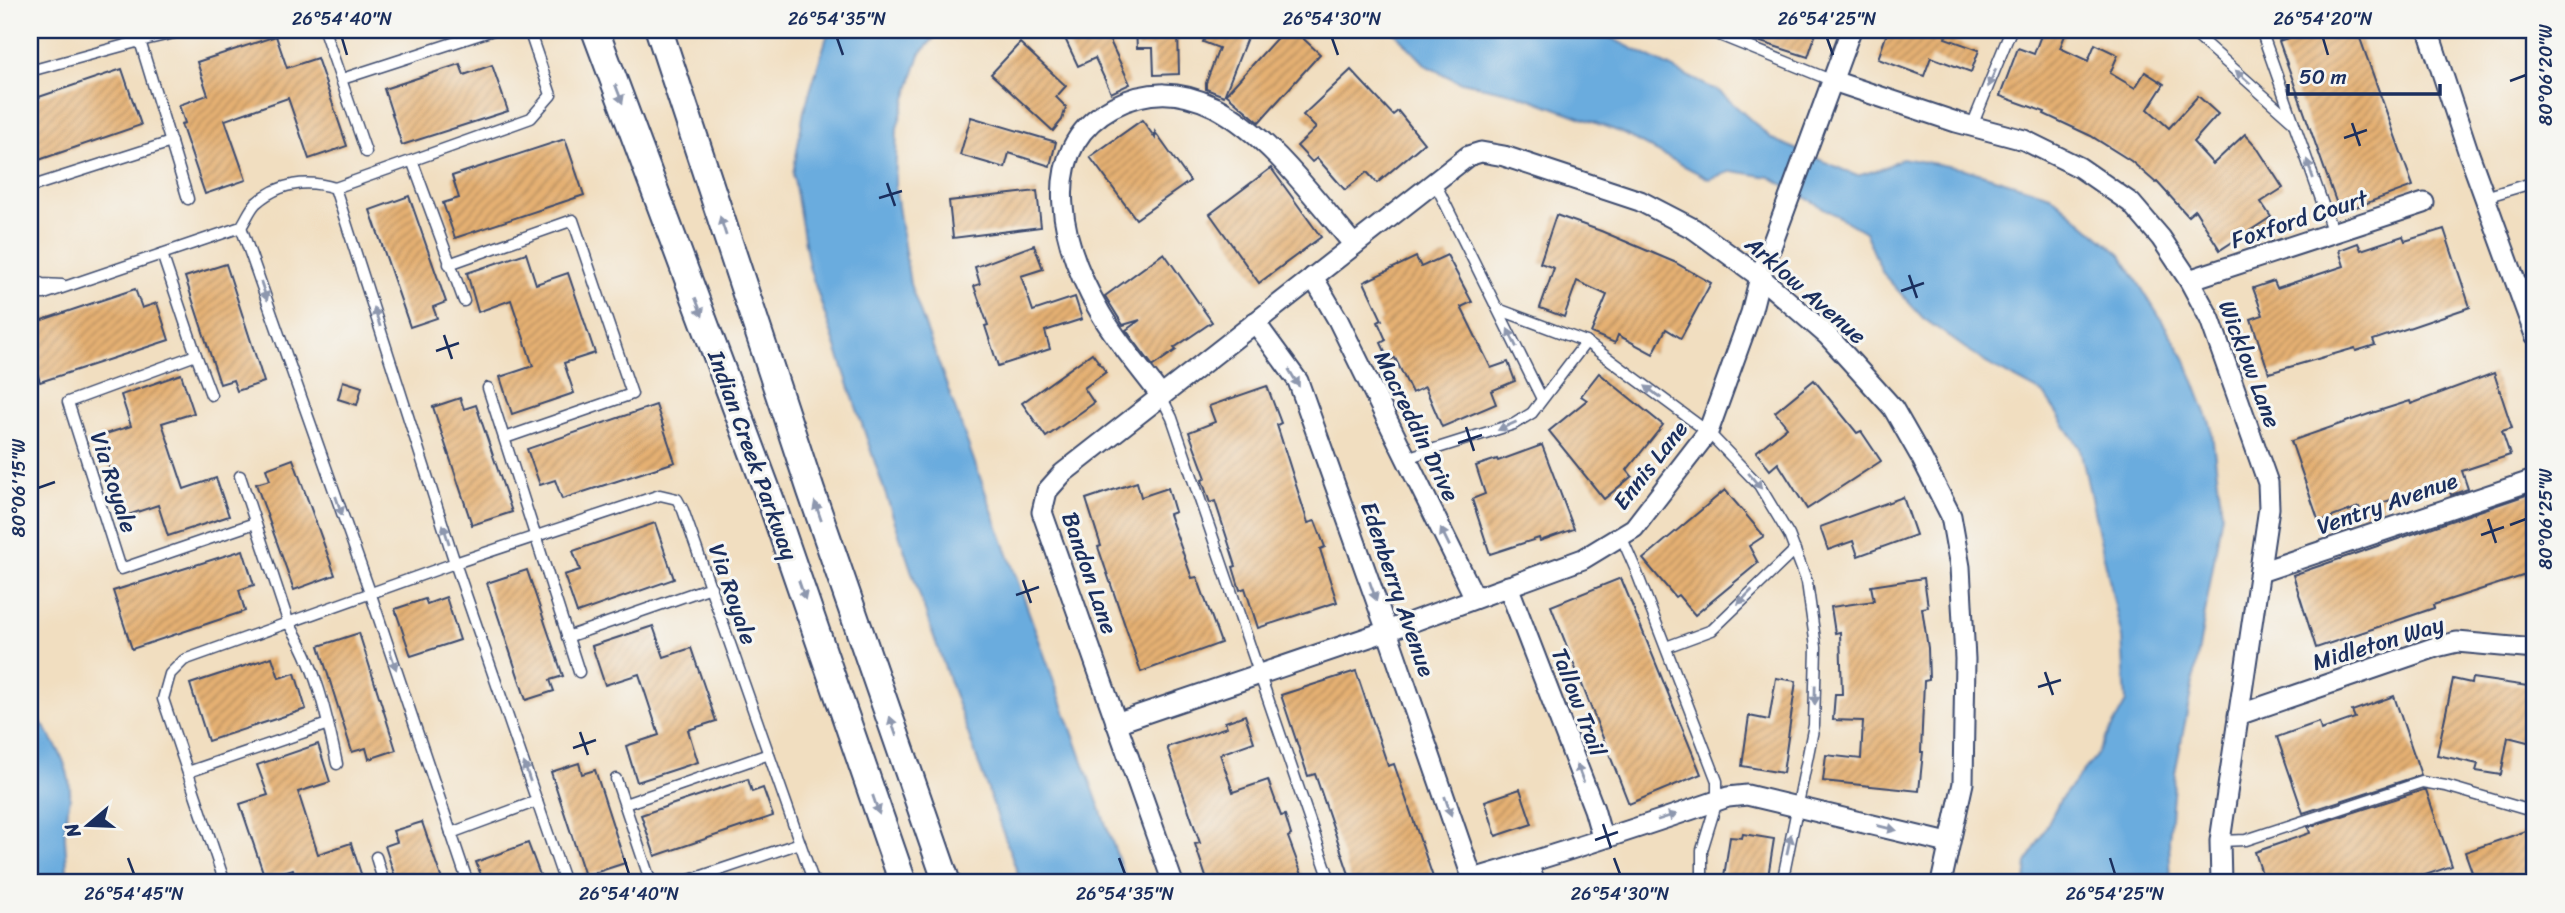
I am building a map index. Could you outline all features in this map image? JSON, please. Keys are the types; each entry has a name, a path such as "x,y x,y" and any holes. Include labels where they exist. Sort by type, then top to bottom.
{"street":[{"name":"Indian Creek Parkway","path":"595,30 771,501 903,883"},
{"name":"Indian Creek Parkway","path":"659,30 811,491 947,883"},
{"name":"Ennis Lane","path":"1116,723 1387,631 1583,559 1634,528 1708,432 1751,313 1760,277 1851,30"},
{"path":"2428,30 2535,335"},
{"name":"Wicklow Lane","path":"1833,81 2035,146 2079,167 2131,203 2161,238 2210,319 2267,483 2269,508 2220,841 2221,883"},
{"path":"1161,396 1102,316 1081,275 1065,223 1060,192 1066,164 1077,139 1100,115 1123,102 1155,93 1182,94 1216,108 1245,127 1281,160 1354,245"},
{"name":"Arklow Avenue","path":"1255,322 1468,156 1481,152 1504,156 1640,201 1694,229 1760,277 1827,335 1893,408 1951,516 1960,567 1965,659 1962,783 1941,883"},
{"name":"Foxford Court","path":"2189,281 2424,203"},
{"name":"Macreddin Drive","path":"1313,277 1338,320 1475,598"},
{"name":"Bandon Lane","path":"1172,883 1042,512 1047,491 1063,473 1255,322"},
{"name":"Edenberry Avenue","path":"1255,322 1298,381 1473,881"},
{"name":"Ventry Avenue","path":"2260,572 2531,481"},
{"name":"Tallow Trail","path":"1508,586 1594,809 1602,837"},
{"name":"Midleton Way","path":"2238,715 2457,642 2535,649"},
{"path":"1473,881 1579,848 1602,837 1747,794 1948,843"},
{"path":"1528,863 1535,883"}],"lane":[{"path":"30,71 187,30"},
{"path":"324,30 366,152"},
{"path":"342,79 493,30"},
{"path":"30,294 44,294 241,227 255,204 292,184 317,183 335,188 412,163 531,118 551,95 529,30"},
{"path":"1707,30 1833,81"},
{"path":"1972,126 2011,30"},
{"path":"2190,30 2294,123"},
{"path":"2261,30 2333,233"},
{"path":"140,41 188,198"},
{"path":"30,187 171,142"},
{"path":"412,163 464,301"},
{"path":"2485,197 2535,182"},
{"path":"1435,183 1542,400"},
{"path":"335,188 455,564 565,883"},
{"path":"449,264 573,220 632,394 505,438"},
{"path":"241,227 371,596 468,883"},
{"path":"162,254 211,395"},
{"path":"30,278 42,284 70,285"},
{"path":"1498,309 1586,342 1708,432 1759,485 1789,535 1807,582 1816,648 1814,725 1782,883"},
{"path":"1406,458 1514,424 1532,413 1586,342"},
{"name":"Via Royale","path":"196,355 68,402 121,569 255,523"},
{"path":"488,388 579,672"},
{"path":"1161,396 1176,430 1331,883"},
{"path":"240,476 289,624 303,645 328,724 337,765"},
{"name":"Via Royale","path":"225,883 163,699 170,674 184,660 660,495 677,499 711,587 814,883"},
{"path":"1621,536 1717,781 1717,801 1702,850 1702,883"},
{"path":"1666,647 1712,630 1795,550"},
{"path":"567,636 711,587"},
{"path":"188,772 328,724"},
{"path":"625,804 769,754"},
{"path":"616,779 651,883"},
{"path":"2220,841 2246,840 2422,782 2446,786 2535,812"},
{"path":"451,833 537,801"},
{"path":"681,883 800,843"},
{"path":"376,858 384,883"}],"water":[{"path":"829,30 941,30 920,54 897,128 895,187 910,284 1127,883 1021,883 929,623 809,267 793,174 804,111"},
{"path":"1392,30 1595,30 1720,92 1772,139 1857,176 1884,168 1902,158 1965,169 2050,195 2121,255 2185,358 2211,426 2222,513 2175,773 2169,840 2171,883 2025,883 2027,863 2060,800 2096,756 2126,702 2122,638 2080,448 2044,394 1986,363 1923,318 1883,274 1865,232 1770,177 1732,171 1709,179 1620,132 1517,94 1457,81 1427,66"},
{"path":"30,707 58,748 70,784 65,829 66,883 30,883"}],"building":[{"path":"1061,30 1105,30 1130,84 1111,93 1095,58 1078,66"},
{"path":"1136,30 1178,30 1179,74 1154,75 1153,48 1137,48"},
{"path":"1208,30 1250,30 1224,96 1206,89 1219,48 1203,42"},
{"path":"1284,30 1294,30 1320,54 1259,122 1226,94"},
{"path":"1734,30 1817,30 1808,57 1742,36 1734,33"},
{"path":"1888,30 1948,30 1945,38 1979,50 1971,72 1931,57 1924,76 1878,59"},
{"path":"2043,30 2067,30 2060,48 2088,61 2095,44 2118,55 2110,73 2135,88 2145,72 2164,84 2148,109 2169,128 2198,96 2218,114 2193,142 2213,164 2245,134 2283,188 2261,202 2271,217 2220,250 2195,210 2188,216 2157,182 2131,161 2091,136 2044,114 2045,112 2000,96 2018,48 2034,54"},
{"path":"2310,30 2357,30 2413,186 2340,213 2279,41"},
{"path":"276,36 287,68 317,58 347,146 309,159 288,98 225,120 246,180 205,194 181,124 185,123 179,105 208,95 197,62"},
{"path":"1020,43 1066,86 1056,97 1066,107 1062,120 1053,131 991,74"},
{"path":"460,64 464,75 492,65 508,111 402,145 384,89"},
{"path":"122,69 141,125 30,163 30,100"},
{"path":"1351,70 1393,115 1398,111 1424,143 1377,183 1367,172 1345,190 1317,158 1312,162 1297,146 1316,128 1303,115"},
{"path":"971,117 1056,142 1050,166 1009,153 1005,168 960,155"},
{"path":"1142,120 1155,138 1155,132 1190,181 1136,219 1090,157"},
{"path":"565,139 584,195 455,238 443,203 459,198 452,176"},
{"path":"1271,168 1321,237 1259,283 1210,214"},
{"path":"1037,191 1041,227 953,238 949,201"},
{"path":"409,196 446,302 433,307 437,318 410,327 370,210"},
{"path":"1556,215 1674,262 1711,283 1681,338 1666,329 1653,354 1618,335 1615,343 1591,333 1607,295 1577,281 1564,317 1540,308 1554,268 1540,263"},
{"path":"2444,229 2470,307 2373,340 2375,345 2356,351 2355,348 2269,373 2251,319 2263,315 2253,288 2274,281 2277,288 2344,266 2339,250 2358,243 2361,250 2403,236 2405,241"},
{"path":"1034,245 1043,269 1021,276 1033,311 1075,297 1082,319 1045,331 1050,349 998,366 985,326 988,325 974,286 980,284 975,267"},
{"path":"526,253 536,284 568,273 595,353 564,363 574,393 512,414 500,377 533,366 511,300 478,312 467,273"},
{"path":"1164,253 1212,322 1153,366 1126,330 1140,320 1123,325 1105,296"},
{"path":"1447,255 1472,302 1461,307 1491,368 1508,362 1515,381 1491,391 1496,404 1442,427 1425,387 1412,393 1395,358 1389,360 1381,343 1386,340 1378,322 1382,320 1364,282 1416,257 1421,267"},
{"path":"226,264 264,382 237,391 233,380 220,384 185,277"},
{"path":"135,289 142,308 157,303 169,340 40,382 30,352 30,324"},
{"path":"1092,353 1106,372 1084,388 1094,403 1046,437 1022,403"},
{"path":"1599,373 1663,425 1627,470 1632,476 1604,499 1549,431 1587,400 1581,396"},
{"path":"2494,373 2512,428 2502,431 2510,455 2462,471 2468,489 2451,495 2447,482 2381,503 2383,507 2362,514 2359,507 2319,522 2291,441 2410,401 2411,404"},
{"path":"181,374 194,413 162,423 184,489 216,478 229,516 168,536 158,505 125,516 99,436 131,426 121,395"},
{"path":"1814,380 1857,433 1861,431 1881,461 1807,509 1778,463 1770,470 1756,452 1787,427 1775,412"},
{"path":"343,381 362,387 357,405 338,399"},
{"path":"1267,386 1281,423 1277,425 1308,523 1315,521 1325,547 1320,549 1337,602 1258,628 1245,588 1240,590 1233,567 1236,566 1215,501 1210,503 1202,480 1206,478 1189,432 1215,422 1209,406"},
{"path":"460,398 464,409 476,405 512,512 472,525 433,407"},
{"path":"656,405 675,462 562,499 555,480 540,485 527,449"},
{"path":"1542,445 1574,529 1490,554 1472,499 1485,494 1476,466"},
{"path":"293,459 335,575 294,590 256,484 270,480 266,469"},
{"path":"1137,482 1141,497 1168,488 1175,512 1169,514 1192,578 1197,577 1221,643 1141,672 1098,547 1101,546 1086,499"},
{"path":"1725,490 1764,536 1749,546 1758,563 1695,615 1678,595 1675,597 1643,559"},
{"path":"2535,492 2535,572 2433,605 2434,608 2316,648 2293,575"},
{"path":"1903,497 1916,535 1858,556 1853,541 1828,550 1820,527"},
{"path":"655,523 674,579 577,613 564,575 580,570 573,551"},
{"path":"243,550 254,585 239,590 245,611 132,649 113,591"},
{"path":"527,570 563,676 550,680 554,691 526,700 487,583"},
{"path":"1621,578 1701,774 1629,804 1551,606"},
{"path":"1924,578 1928,607 1922,608 1928,648 1929,680 1924,681 1923,752 1919,791 1823,781 1826,755 1861,759 1863,721 1833,720 1835,694 1842,694 1840,632 1835,633 1831,607 1874,601 1871,586"},
{"path":"446,597 460,640 411,656 395,609 425,599 427,604"},
{"path":"653,626 664,657 691,648 716,721 688,730 698,762 637,782 626,746 659,735 639,674 605,685 592,646"},
{"path":"359,633 396,750 369,759 366,748 352,752 319,646"},
{"path":"272,657 279,678 295,673 306,709 208,741 190,684"},
{"path":"1356,671 1388,766 1394,764 1435,883 1352,883 1315,774 1308,776 1281,695"},
{"path":"1776,678 1796,681 1783,773 1742,766 1749,716 1769,720"},
{"path":"2472,678 2535,687 2535,744 2508,737 2501,775 2476,771 2478,764 2437,755 2453,679 2471,683"},
{"path":"2394,696 2421,775 2303,813 2277,737 2319,722 2321,730 2355,718 2352,711"},
{"path":"1245,715 1254,742 1220,754 1233,792 1268,780 1281,816 1285,815 1291,835 1288,837 1305,883 1208,883 1195,844 1200,843 1167,747 1227,727 1225,722"},
{"path":"318,744 330,782 298,792 318,854 351,843 363,880 353,883 297,883 293,869 265,878 240,804 268,795 257,765"},
{"path":"579,763 582,774 595,770 625,863 585,876 551,772"},
{"path":"748,779 752,792 763,788 773,816 655,856 641,815"},
{"path":"1520,789 1532,824 1496,836 1485,801"},
{"path":"2426,790 2452,866 2402,883 2265,883 2255,852 2310,833 2308,827"},
{"path":"422,822 443,883 397,883 385,846 397,842 393,831"},
{"path":"2535,828 2535,883 2476,883 2465,852"},
{"path":"1743,834 1774,839 1767,883 1723,883 1730,837 1742,838"},
{"path":"528,843 543,883 484,883 476,862"}]}
